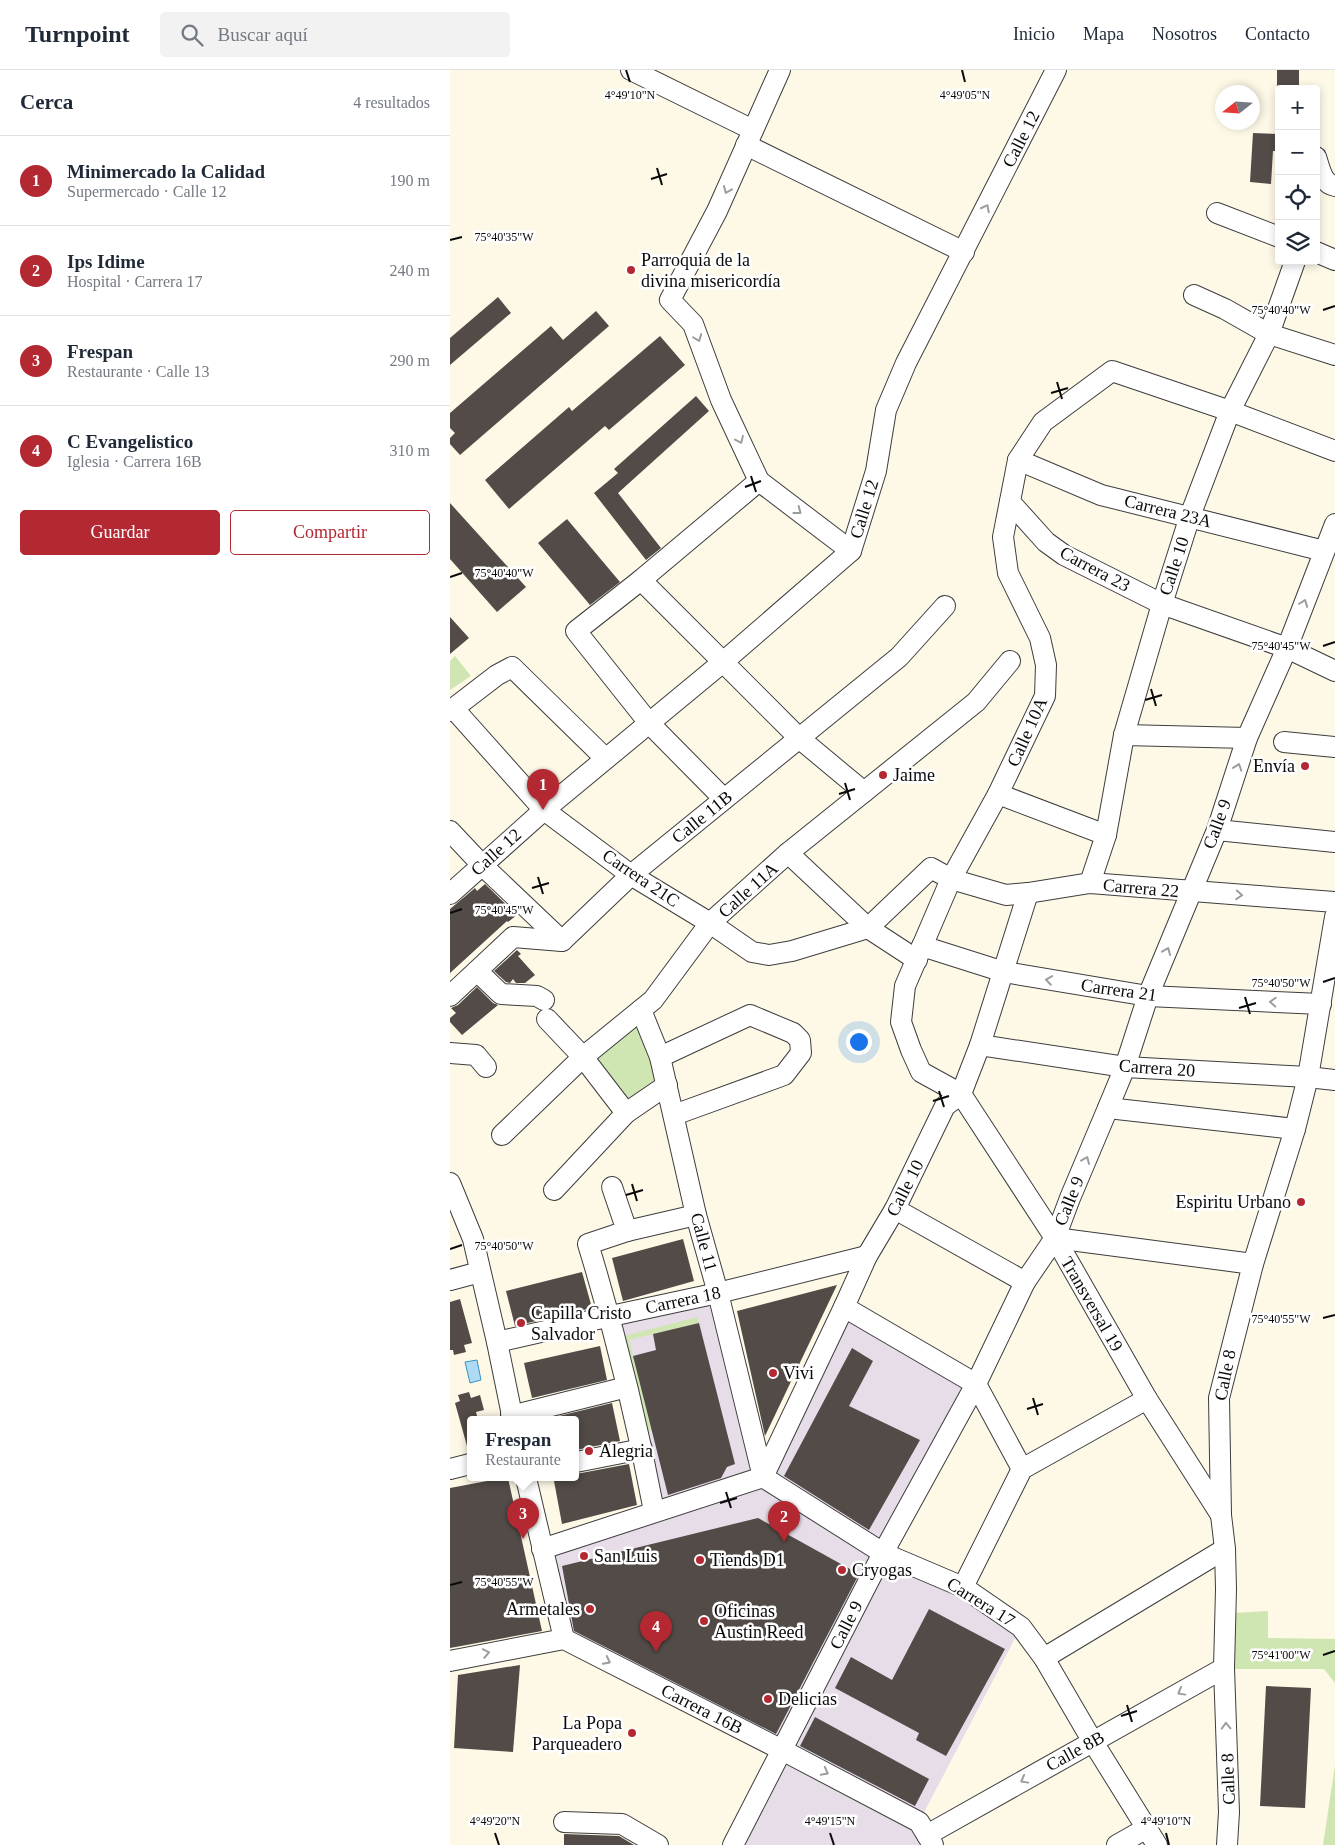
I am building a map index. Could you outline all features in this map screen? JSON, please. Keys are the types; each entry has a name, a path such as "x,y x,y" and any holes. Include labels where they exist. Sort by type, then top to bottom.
{"street":[{"path":"631,70 749,137 964,252"},
{"path":"780,70 717,212 670,300 693,324 721,400 759,481 852,551"},
{"name":"Calle 12","path":"450,894 544,810 723,662 852,551 876,471 886,410 906,363 1056,70"},
{"path":"1320,167 1325,180 1331,186 1335,186"},
{"path":"1217,213 1275,235"},
{"path":"1320,254 1335,260"},
{"name":"Calle 10","path":"1090,884 1106,835 1124,735 1190,516 1230,411 1269,334 1294,265"},
{"path":"1194,295 1225,309 1269,334 1335,355"},
{"name":"Calle 10A","path":"962,1094 921,1072 910,1050 901,1022 905,986 950,879 998,794 1045,696 1046,665 1040,638 1008,573 1003,537 1018,460 1043,422 1112,371 1230,411"},
{"path":"1230,411 1335,451"},
{"name":"Carrera 23A","path":"1018,460 1101,495 1324,551"},
{"path":"724,799 649,723 576,631 641,580 759,481"},
{"name":"Carrera 23","path":"1010,502 1046,542 1064,555 1162,604 1286,648 1335,671"},
{"name":"Calle 9","path":"733,1845 883,1553 976,1384 1025,1282 1055,1238 1124,1067 1148,996 1216,830 1248,738 1335,524"},
{"path":"641,580 799,738 864,792"},
{"name":"Calle 11B","path":"562,941 631,875 899,657 944,606"},
{"name":"Calle 11A","path":"502,1135 584,1057 653,1000 710,923 788,853 976,702 1010,660"},
{"path":"452,710 496,675 512,667 605,758"},
{"name":"Carrera 21C","path":"452,710 544,810 631,875 710,923 752,952 769,955 792,951 868,928"},
{"path":"1124,735 1248,738"},
{"path":"1284,742 1335,747"},
{"path":"998,794 1106,835"},
{"path":"1216,830 1335,842"},
{"path":"450,831 482,865 562,941"},
{"path":"788,853 868,928 920,953"},
{"name":"Carrera 22","path":"868,928 931,868 950,879 1006,895 1028,894 1090,884 1335,902"},
{"name":"Calle 10","path":"762,1477 868,1256 895,1209 945,1106 962,1094 980,1045 1028,894"},
{"name":"Calle 8","path":"1227,1845 1229,1812 1224,1668 1226,1589 1225,1549 1221,1515 1218,1398 1253,1264 1295,1130 1308,1077 1334,923"},
{"path":"450,996 513,937 562,941"},
{"name":"Carrera 21","path":"920,953 1004,972 1148,996 1321,1004"},
{"path":"478,971 501,994 538,996 626,1114"},
{"name":"Calle 11","path":"640,1010 660,1057 696,1215 718,1293 762,1477"},
{"path":"660,1057 750,1016 793,1033 800,1040 801,1053 784,1074 674,1115"},
{"name":"Carrera 20","path":"980,1045 1124,1067 1335,1080"},
{"path":"450,1053 476,1055 486,1067"},
{"path":"554,1190 626,1114 666,1085"},
{"name":"Transversal 19","path":"962,1094 1055,1238 1147,1399 1221,1515"},
{"path":"1108,1108 1295,1130"},
{"path":"450,1183 473,1239 512,1416"},
{"path":"612,1186 627,1231"},
{"path":"895,1209 1025,1282"},
{"path":"654,1511 642,1449 610,1316 588,1244 627,1231 696,1215"},
{"path":"1055,1238 1253,1264"},
{"name":"Carrera 18","path":"497,1342 718,1293 868,1256"},
{"path":"450,1280 480,1272"},
{"path":"844,1308 976,1384 1022,1470"},
{"path":"516,1416 627,1387"},
{"path":"963,1587 1022,1470 1147,1399"},
{"path":"579,1461 642,1449"},
{"path":"450,1470 467,1465"},
{"path":"542,1549 762,1477"},
{"name":"Carrera 17","path":"762,1477 883,1553 963,1587 1021,1627 1044,1658 1093,1742 1157,1845"},
{"path":"450,1661 564,1639 527,1481"},
{"path":"1044,1658 1225,1549"},
{"name":"Carrera 16B","path":"564,1639 919,1822 930,1840"},
{"name":"Calle 8B","path":"930,1840 1093,1742 1224,1668"},
{"path":"564,1822 622,1824 658,1845"},
{"path":"1117,1845 1147,1828"}],"shaded area":[{"path":"718,1293 763,1476 844,1307 976,1384 883,1553 1021,1627 919,1822 933,1845 733,1845 781,1750 564,1639 542,1549 654,1511 611,1316"}],"green space":[{"path":"455,656 471,676 450,690 450,661"},
{"path":"641,1010 667,1085 626,1113 583,1057"},
{"path":"697,1317 699,1323 629,1340 652,1430 644,1432 620,1337"},
{"path":"1268,1611 1268,1638 1335,1639 1335,1683 1324,1669 1231,1669 1232,1613"},
{"path":"1335,1765 1335,1845 1323,1845"}],"water":[{"path":"477,1360 481,1380 470,1383 465,1362"}],"building":[{"path":"1277,70 1299,70 1299,85 1277,85"},
{"path":"1253,133 1275,134 1271,184 1250,182"},
{"path":"498,297 511,313 450,365 450,338"},
{"path":"596,311 609,326 460,455 450,444 450,438 455,433 450,428 450,413 551,326 563,340"},
{"path":"660,336 685,365 609,430 605,426 509,509 485,480 569,407 572,411"},
{"path":"696,396 709,411 618,493 661,548 646,560 594,493 618,473 614,469"},
{"path":"450,503 526,587 497,612 450,559"},
{"path":"567,519 620,582 590,605 538,543"},
{"path":"450,617 469,638 450,654"},
{"path":"485,884 517,915 507,921 450,973 450,909 475,888 477,891"},
{"path":"517,950 521,954 518,956 535,975 525,983 516,983 513,979 510,983 506,982 494,971"},
{"path":"477,987 493,1003 498,1005 462,1035 450,1022 450,1018 456,1013 451,1008 458,1005"},
{"path":"683,1239 694,1281 623,1301 612,1258"},
{"path":"582,1272 592,1308 515,1326 506,1291"},
{"name":"Vivi","path":"837,1285 765,1436 737,1311"},
{"path":"460,1299 472,1343 464,1345 466,1352 454,1355 453,1350 450,1350 450,1302"},
{"path":"699,1323 735,1464 727,1467 721,1478 668,1495 633,1356 656,1350 653,1334"},
{"path":"600,1346 607,1380 532,1398 524,1363"},
{"path":"852,1348 873,1361 849,1406 920,1440 869,1530 784,1476"},
{"path":"469,1392 471,1398 480,1395 484,1410 476,1412 477,1416 467,1416 467,1446 455,1403 460,1401 458,1395"},
{"path":"612,1403 620,1441 579,1449 579,1416 559,1416"},
{"path":"629,1464 637,1505 562,1524 554,1481 579,1481 579,1473"},
{"path":"487,1481 509,1481 542,1631 450,1648 450,1488"},
{"name":"Oficinas Austin Reed","path":"758,1518 859,1574 776,1734 574,1631 562,1566"},
{"path":"929,1609 1005,1649 946,1756 916,1740 919,1733 835,1688 851,1657 892,1680"},
{"path":"520,1665 513,1752 454,1748 458,1675"},
{"path":"1266,1686 1311,1688 1305,1808 1260,1806"},
{"path":"815,1717 929,1779 915,1806 800,1746"},
{"path":"564,1834 619,1836 634,1845 564,1845"}],"place":[{"name":"Parroquia de la divina misericordía","path":"631,270"},
{"name":"Envía","path":"1305,766"},
{"name":"Jaime","path":"883,775"},
{"name":"Minimercado la Calidad","path":"543,810"},
{"name":"Espiritu Urbano","path":"1301,1202"},
{"name":"Capilla Cristo Salvador","path":"521,1323"},
{"name":"Vivi","path":"773,1373"},
{"name":"Alegria","path":"589,1451"},
{"name":"Frespan","path":"523,1539"},
{"name":"Ips Idime","path":"784,1542"},
{"name":"San Luis","path":"584,1556"},
{"name":"Tiends D1","path":"700,1560"},
{"name":"Cryogas","path":"842,1570"},
{"name":"Armetales","path":"590,1609"},
{"name":"Oficinas Austin Reed","path":"704,1621"},
{"name":"C Evangelistico","path":"656,1652"},
{"name":"Delicias","path":"768,1699"},
{"name":"La Popa Parqueadero","path":"632,1733"}]}
